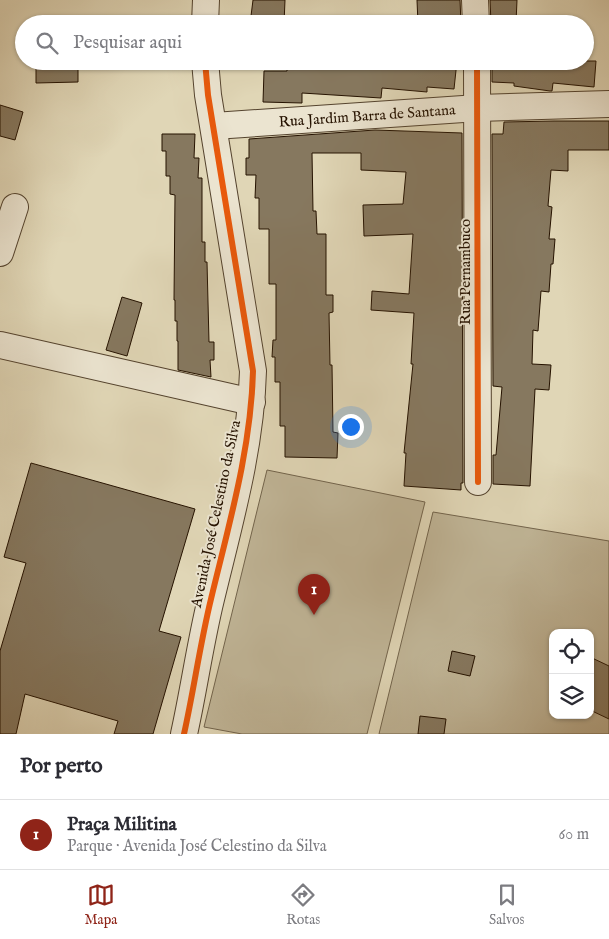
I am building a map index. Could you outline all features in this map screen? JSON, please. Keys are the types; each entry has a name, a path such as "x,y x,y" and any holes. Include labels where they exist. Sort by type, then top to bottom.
{"street":[{"path":"205,15 206,0"},
{"path":"476,0 476,15"},
{"name":"Avenida José Celestino da Silva","path":"184,734 207,616 243,463 252,402 253,371 208,95 206,70"},
{"name":"Rua Pernambuco","path":"477,70 478,482"},
{"name":"Rua Jardim Barra de Santana","path":"214,126 478,108 609,104"},
{"path":"0,253 15,207"},
{"path":"0,345 252,402"}],"shaded area":[{"path":"267,470 425,502 367,734 242,734 204,727"},
{"path":"433,512 609,541 609,734 379,734"}],"building":[{"path":"253,0 285,0 284,15 251,15"},
{"path":"417,0 460,0 461,15 418,15"},
{"path":"490,0 517,0 516,15 491,15"},
{"path":"594,61 596,61 594,87 553,83 552,91 550,91 514,86 514,83 492,82 492,70 594,70"},
{"path":"36,70 78,70 78,82 36,83"},
{"path":"456,70 454,89 427,87 427,92 382,88 381,98 302,93 302,103 263,102 264,71"},
{"path":"0,105 23,112 15,140 0,136"},
{"path":"609,121 609,150 568,150 568,171 551,170 548,206 552,207 549,239 555,239 553,264 551,264 549,292 541,291 538,331 533,330 532,364 551,365 549,390 535,389 530,486 493,484 493,455 496,455 502,387 493,386 492,134 503,134 504,122"},
{"path":"375,130 462,133 463,483 461,483 461,490 404,486 406,453 404,453 413,364 411,364 414,313 371,310 372,291 409,294 413,234 364,236 363,205 403,204 406,172 361,170 361,153 312,153 313,211 316,211 317,234 326,234 326,295 333,295 333,312 329,313 330,365 332,365 333,432 338,433 337,458 285,457 285,426 280,426 280,382 275,382 275,357 272,357 273,340 276,340 276,284 269,284 269,229 259,229 259,198 255,198 256,175 246,175 246,158 249,158 249,139"},
{"path":"162,134 195,134 194,158 199,158 198,178 202,178 202,242 205,242 205,262 207,262 209,342 214,342 214,360 210,360 211,377 178,370 177,321 175,321 174,300 175,195 170,194 170,176 166,176 166,151 162,151"},
{"path":"122,297 142,303 127,356 106,350"},
{"path":"31,463 195,509 159,631 181,637 153,734 114,734 118,721 25,694 16,734 0,734 0,651 26,563 4,557"},
{"path":"452,651 475,656 470,676 448,671"},
{"path":"594,659 609,666 609,719 594,712"},
{"path":"420,716 446,719 444,734 418,734"}],"cycle path":[{"path":"184,734 207,616 244,458 253,371 208,95 206,70"},
{"path":"477,70 478,482"}],"place":[{"name":"Praça Militina","path":"314,615"}]}
